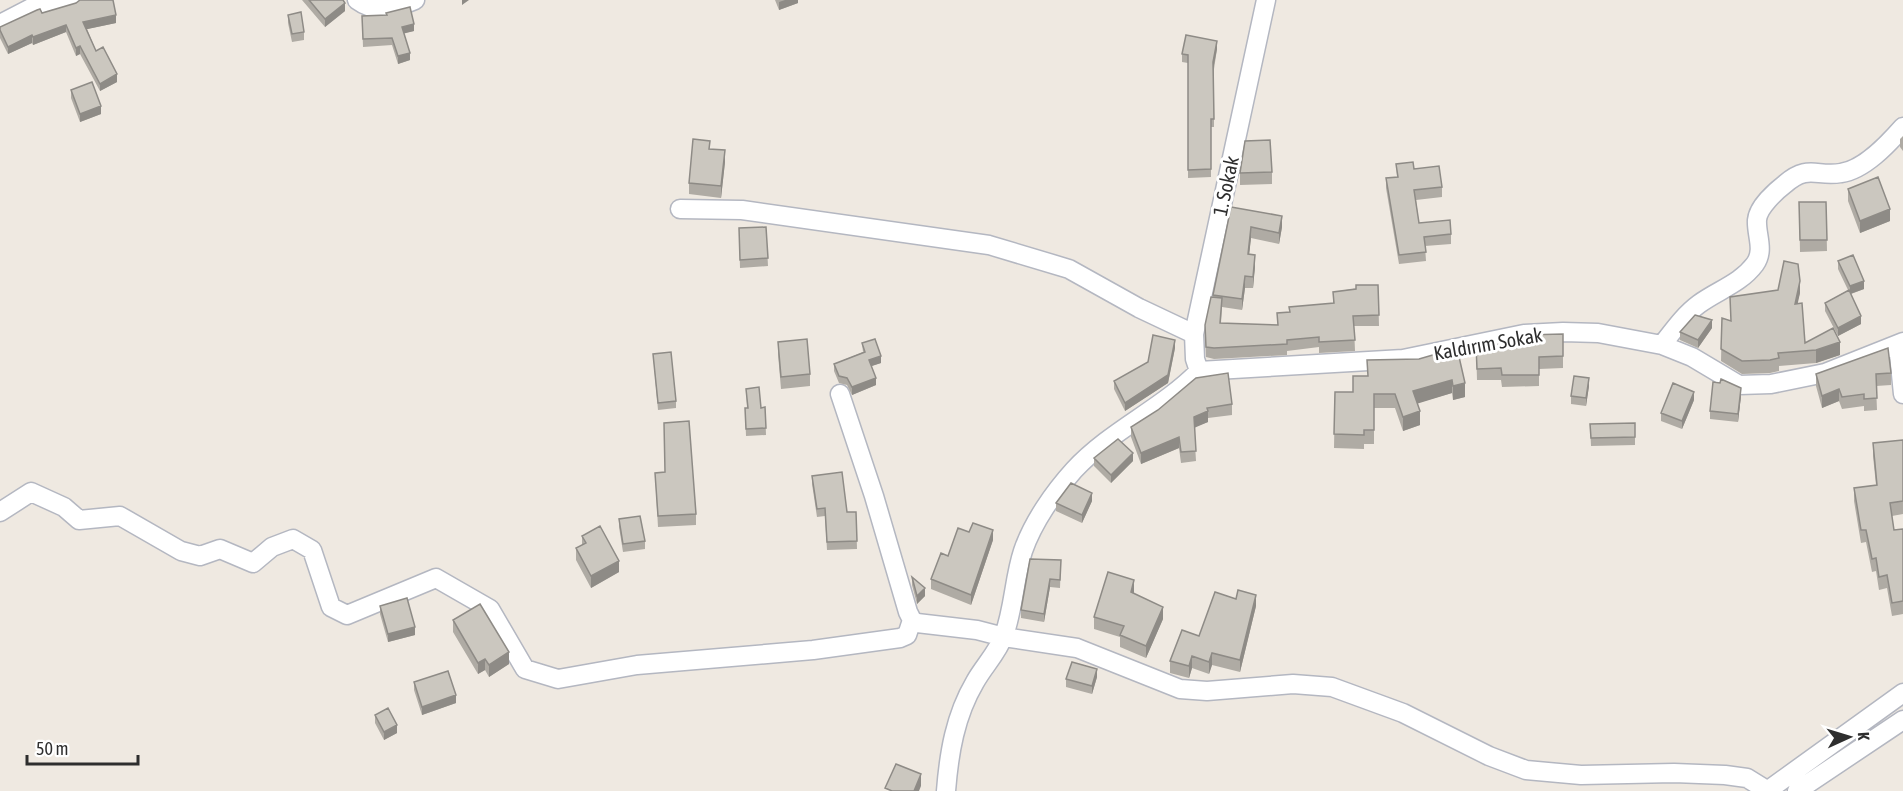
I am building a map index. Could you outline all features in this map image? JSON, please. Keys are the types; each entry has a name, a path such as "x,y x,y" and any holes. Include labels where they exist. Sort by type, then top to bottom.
{"street":[{"path":"0,24 33,7 74,0"},
{"path":"357,0 369,9 387,10 415,0"},
{"name":"1. Sokak","path":"1199,371 1195,359 1194,334 1266,0"},
{"path":"1662,345 1699,304 1726,289 1756,262 1760,252 1757,218 1763,206 1784,184 1799,173 1810,171 1843,173 1860,166 1903,127"},
{"path":"680,209 742,210 989,245 1069,269 1139,308 1194,334"},
{"name":"Kaldırım Sokak","path":"1199,371 1403,359 1540,333 1598,333 1662,345 1692,357 1739,386 1771,384 1825,374 1901,343"},
{"path":"1901,343 1903,394"},
{"path":"946,791 949,755 963,705 1004,637 1023,551 1033,529 1052,500 1091,454 1172,397 1199,371"},
{"path":"0,513 31,492 64,507 79,520 120,516 181,551 200,556 220,549 253,563 272,547 293,539 312,550 331,608 347,615 436,578 490,609 525,669 558,679 637,665 813,650 900,638 907,635 912,620 840,394"},
{"path":"912,620 927,625 977,630 1004,637 1077,648 1180,689 1191,691 1293,684 1332,687 1394,709 1489,756 1526,770 1581,775 1674,773 1725,776 1747,778 1768,791 1903,693"},
{"path":"1797,791 1903,720"}],"building":[{"path":"80,0 113,0 116,15 83,22 96,51 103,47 117,74 100,84 80,46 76,48 66,25 33,37 32,35 8,47 0,30 0,27 37,10 40,9 42,13"},
{"path":"309,0 343,0 345,3 325,19"},
{"path":"410,7 414,24 402,27 410,53 398,56 392,38 363,39 362,16 387,15 386,13"},
{"path":"301,12 304,32 292,34 288,15"},
{"path":"1186,35 1217,41 1213,62 1214,119 1211,119 1211,169 1188,170 1188,55 1182,54"},
{"path":"92,82 101,106 80,114 71,90"},
{"path":"693,139 710,141 709,149 725,150 721,186 689,183"},
{"path":"1270,140 1272,172 1240,173 1245,141"},
{"path":"1413,162 1414,169 1439,166 1442,187 1414,190 1419,223 1450,220 1451,234 1424,237 1426,252 1399,255 1386,178 1398,177 1396,164"},
{"path":"1878,177 1890,209 1860,221 1848,189"},
{"path":"1799,202 1826,202 1827,240 1800,240"},
{"path":"1231,207 1282,216 1279,233 1251,227 1248,254 1255,255 1253,277 1245,276 1242,299 1213,295"},
{"path":"766,227 768,258 740,260 739,228"},
{"path":"1853,255 1864,281 1850,286 1838,261"},
{"path":"1784,261 1798,264 1800,281 1795,304 1802,303 1805,343 1833,328 1840,342 1816,350 1778,353 1779,358 1770,360 1742,361 1721,349 1722,318 1731,321 1730,297 1778,290"},
{"path":"1356,285 1378,285 1379,315 1353,316 1355,340 1319,342 1319,337 1287,340 1287,344 1206,347 1205,325 1211,297 1222,298 1220,323 1278,325 1277,313 1290,312 1289,307 1334,303 1333,292 1356,289"},
{"path":"1849,290 1861,316 1838,328 1825,303"},
{"path":"1695,315 1712,320 1698,340 1680,332"},
{"path":"1563,334 1563,356 1539,357 1539,375 1502,375 1501,368 1477,369 1476,345 1511,344 1511,336"},
{"path":"1153,335 1175,340 1168,375 1125,403 1114,381 1148,362"},
{"path":"807,339 810,374 781,377 778,342"},
{"path":"875,339 881,356 869,360 876,378 852,387 847,378 839,376 834,364 865,352 862,343"},
{"path":"1457,348 1465,383 1453,386 1452,380 1413,391 1420,411 1403,417 1395,394 1374,394 1374,430 1364,430 1364,435 1334,434 1335,392 1353,392 1353,376 1368,376 1367,360 1419,359"},
{"path":"1888,348 1891,373 1876,374 1877,398 1864,399 1864,394 1842,397 1839,389 1822,396 1816,374"},
{"path":"671,352 676,401 658,403 653,354"},
{"path":"1228,373 1232,404 1207,408 1208,411 1194,417 1196,451 1181,452 1179,437 1141,453 1131,427 1158,410 1196,378"},
{"path":"1574,376 1589,378 1586,398 1571,396"},
{"path":"1721,379 1741,388 1738,414 1710,411 1713,382 1720,383"},
{"path":"1673,383 1694,392 1682,421 1661,413"},
{"path":"759,387 761,408 765,407 766,428 746,429 745,408 748,408 746,389"},
{"path":"689,421 696,514 658,516 655,473 665,472 664,423"},
{"path":"1635,423 1635,437 1591,438 1590,424"},
{"path":"1118,439 1133,453 1111,475 1094,458"},
{"path":"1903,440 1903,501 1890,503 1894,530 1903,529 1903,601 1892,603 1887,575 1879,577 1876,558 1872,559 1866,530 1861,530 1854,488 1877,485 1873,443"},
{"path":"842,472 847,512 856,512 857,541 827,542 825,508 817,509 812,476"},
{"path":"1071,483 1092,493 1082,515 1056,503"},
{"path":"640,516 645,541 623,544 619,519"},
{"path":"973,523 993,530 971,595 931,579 941,553 948,556 958,528 969,532"},
{"path":"600,526 619,561 591,576 576,548 586,543 582,536"},
{"path":"1030,559 1061,560 1060,580 1050,579 1044,614 1021,610"},
{"path":"1108,572 1134,580 1131,592 1163,607 1146,646 1120,635 1124,626 1094,617"},
{"path":"912,577 925,588 917,596"},
{"path":"1238,590 1256,595 1240,660 1212,653 1209,662 1192,656 1189,666 1170,661 1182,630 1199,636 1215,592 1236,599"},
{"path":"407,598 415,627 388,634 380,606"},
{"path":"480,604 509,652 489,665 485,659 478,663 453,620"},
{"path":"1072,662 1097,669 1092,686 1066,679"},
{"path":"448,671 456,695 422,707 414,682"},
{"path":"388,708 397,725 384,732 375,715"},
{"path":"896,764 921,774 914,791 892,791 885,788"}]}
